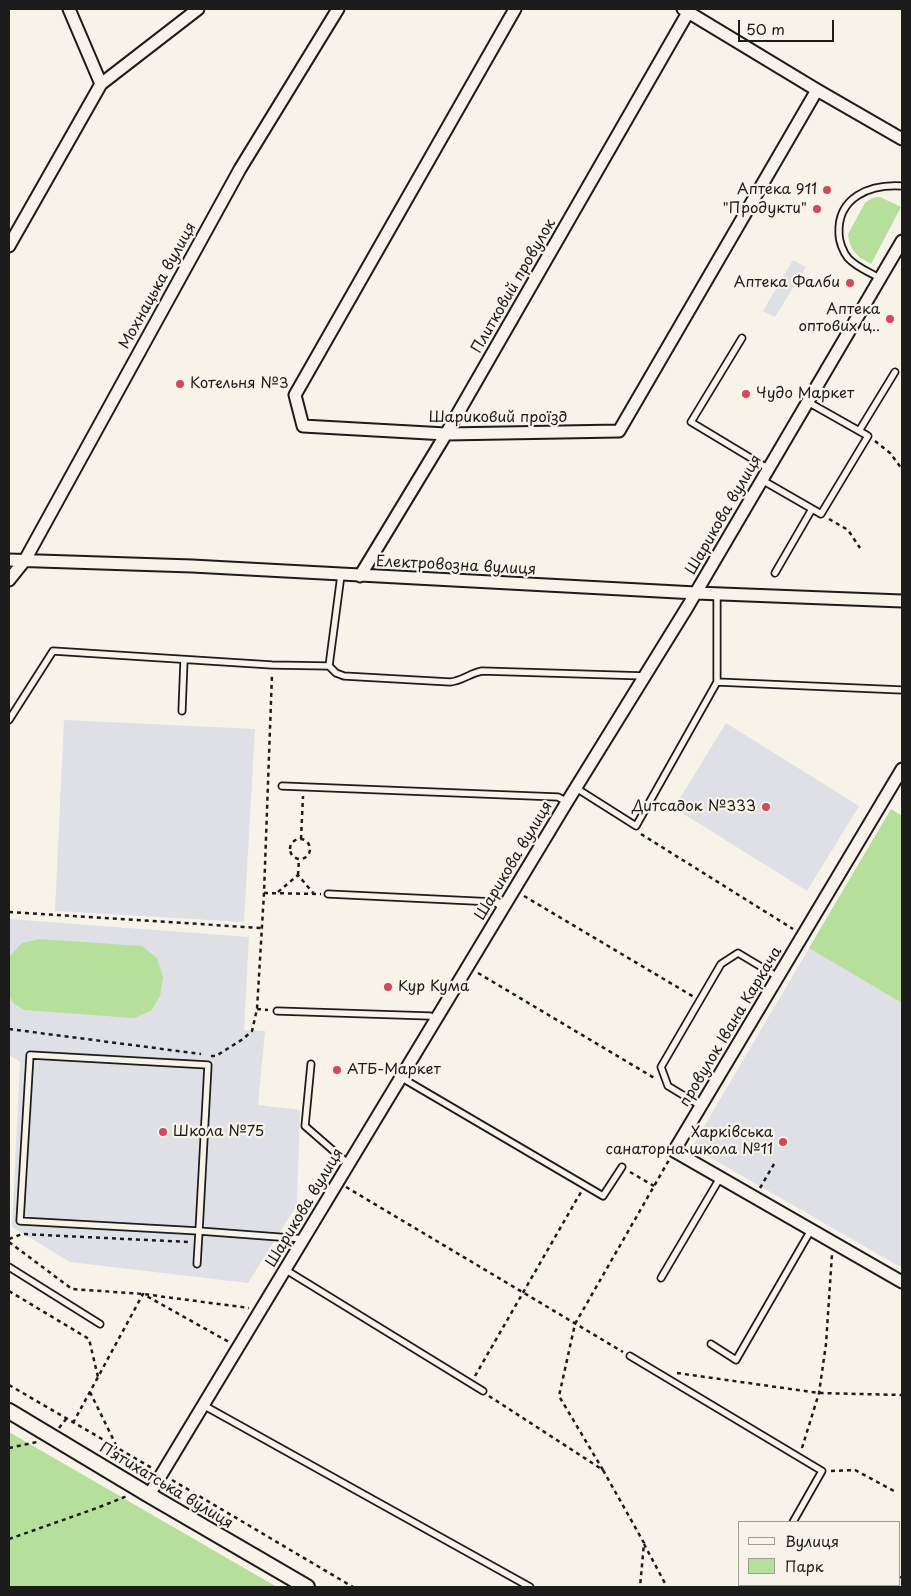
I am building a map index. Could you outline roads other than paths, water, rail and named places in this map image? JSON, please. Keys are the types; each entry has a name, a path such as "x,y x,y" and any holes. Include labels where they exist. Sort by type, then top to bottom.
{"street":[{"path":"69,9 101,84"},
{"path":"9,246 101,84 198,9"},
{"name":"Мохнацька вулиця","path":"9,580 24,560 240,169 338,9"},
{"name":"Шариковий проїзд","path":"515,9 295,395 303,426 446,434 619,431 817,90"},
{"path":"687,10 817,90 902,139"},
{"name":"Плитковий провулок","path":"360,576 446,434 687,10"},
{"name":"Шарикова вулиця","path":"146,1493 162,1474 567,802 646,676 902,241"},
{"name":"Електровозна вулиця","path":"9,560 192,566 696,593 902,601"},
{"name":"провулок Івана Каркача","path":"720,1178 674,1151 902,769"},
{"path":"720,1178 902,1282"},
{"name":"П’ятихатська вулиця","path":"9,1411 307,1587"}],"lane":[{"path":"881,279 857,266 847,257 839,240 838,225 842,209 851,199 873,188 902,186"},
{"path":"742,338 691,422 769,469"},
{"path":"859,431 895,372"},
{"path":"762,480 821,514 868,436 808,402"},
{"path":"775,572 812,509"},
{"path":"329,666 342,575"},
{"path":"576,788 636,826 717,682 717,594"},
{"path":"9,720 53,651 272,665 329,666 336,673 344,676 450,682 460,681 472,672 482,671 646,676"},
{"path":"182,711 184,660"},
{"path":"717,682 902,690"},
{"path":"282,786 558,797 567,802"},
{"path":"328,894 495,902 503,908"},
{"path":"701,1106 668,1086 662,1067 721,964 738,953 778,977"},
{"path":"278,1011 430,1016 437,1019"},
{"path":"197,1264 199,1231 208,1066 30,1055 20,1221 199,1231 304,1238"},
{"path":"311,1064 305,1126 344,1160 348,1167"},
{"path":"402,1078 603,1196 622,1167"},
{"path":"661,1278 720,1178"},
{"path":"711,1344 736,1360 811,1230"},
{"path":"9,1267 100,1324"},
{"path":"286,1270 483,1391"},
{"path":"630,1356 822,1471 793,1521"},
{"path":"204,1405 530,1587"}],"place":[{"name":"Аптека 911","path":"827,190"},
{"name":"\"Продукти\"","path":"817,209"},
{"name":"Аптека Фалби","path":"850,283"},
{"name":"Аптека оптових ц‥","path":"890,319"},
{"name":"Котельня №3","path":"180,384"},
{"name":"Чудо Маркет","path":"746,394"},
{"name":"Дитсадок №333","path":"766,807"},
{"name":"Кур Кума","path":"388,987"},
{"name":"АТБ-Маркет","path":"337,1070"},
{"name":"Школа №75","path":"163,1132"},
{"name":"Харківська санаторна школа №11","path":"783,1142"}]}
